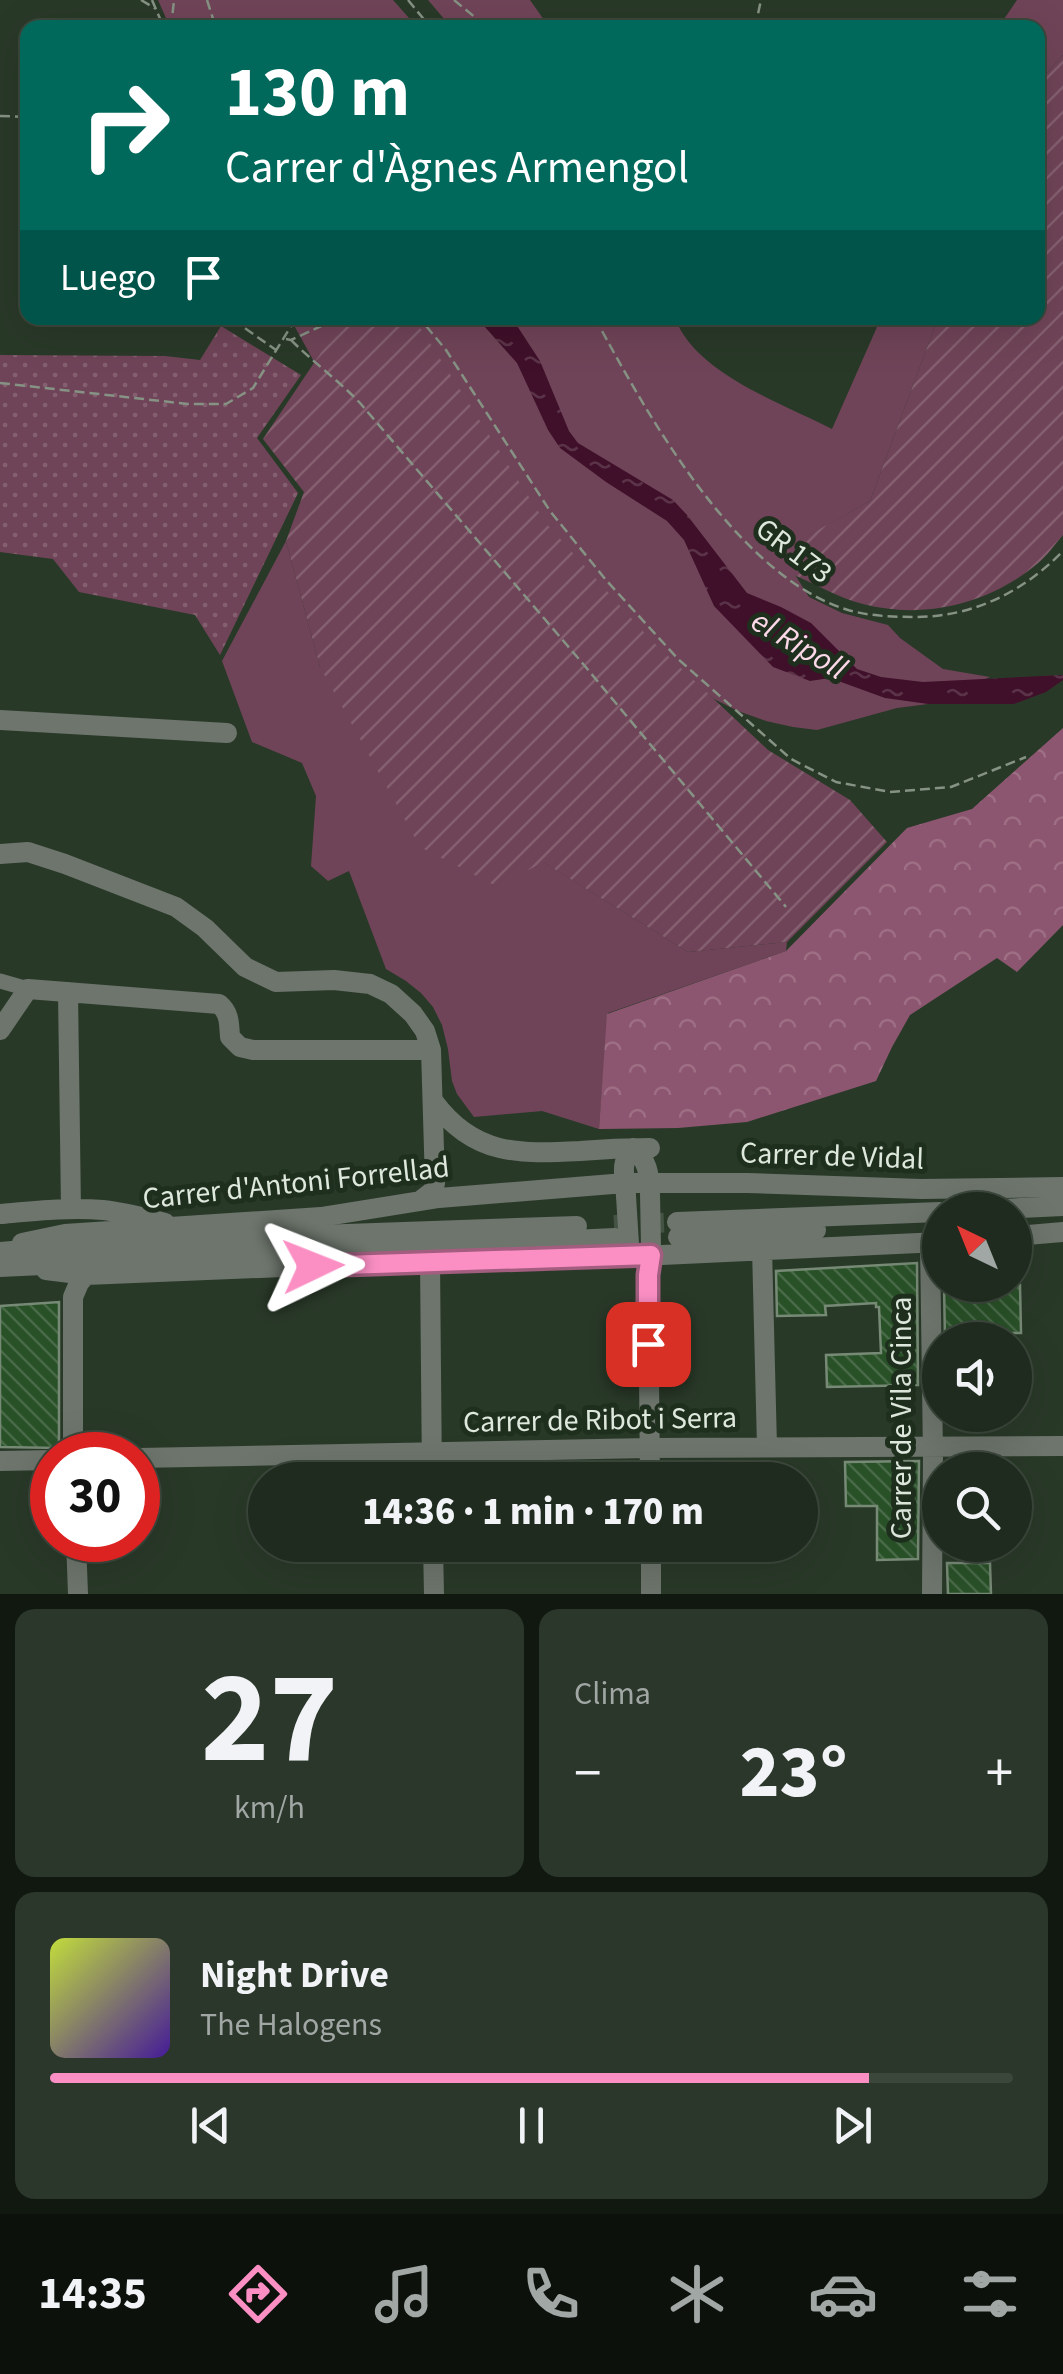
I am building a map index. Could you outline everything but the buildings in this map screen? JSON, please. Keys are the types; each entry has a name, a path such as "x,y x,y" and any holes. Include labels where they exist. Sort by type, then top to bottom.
{"street":[{"path":"0,720 227,733"},
{"path":"0,854 28,852 176,907 205,928 245,967 276,982 334,980 370,984 402,1002 424,1031 431,1050 435,1188 419,1201"},
{"path":"0,981 28,989 219,1004 226,1009 230,1037 240,1047 253,1050 431,1050"},
{"path":"0,1030 28,989"},
{"path":"68,992 71,1209"},
{"name":"Carrer d'Antoni Forrellad","path":"434,1102 462,1130 505,1151 532,1154 642,1148"},
{"path":"619,1241 626,1190 624,1162 627,1153 642,1148 649,1172 650,1462"},
{"name":"Carrer de Vidal","path":"599,1185 626,1190 747,1183 921,1190 1063,1187"},
{"name":"Carrer d'Antoni Forrellad","path":"0,1250 65,1234 321,1217 419,1201 599,1185"},
{"path":"1032,1207 1063,1206"},
{"path":"0,1214 71,1209 131,1214 182,1227"},
{"path":"922,1213 678,1229 922,1236"},
{"path":"1032,1220 1063,1219"},
{"path":"1032,1235 1063,1232"},
{"path":"0,1250 114,1242 619,1241 651,1251 922,1237"},
{"path":"10,1267 86,1275 430,1261 619,1241"},
{"path":"10,1267 619,1241"},
{"path":"762,1248 767,1447"},
{"path":"430,1261 432,1462"},
{"path":"73,1432 73,1297 86,1275"},
{"name":"Carrer de Vila Cinca","path":"932,1594 936,1302"},
{"name":"Carrer de Ribot i Serra","path":"160,1458 650,1448 1063,1446"},
{"path":"0,1461 30,1460"},
{"path":"77,1562 78,1594"},
{"path":"434,1562 434,1594"},
{"path":"651,1562 652,1594"}],"path":[{"path":"140,0 158,10"},
{"path":"153,0 161,20"},
{"path":"408,0 425,20"},
{"path":"454,0 478,20"},
{"path":"240,325 277,351"},
{"path":"0,384 188,404 226,404 253,388 292,325"},
{"path":"291,340 324,325"},
{"path":"425,325 446,350 550,511 606,580 678,658 791,760 836,782 890,792 951,787 1026,758"},
{"name":"GR 173","path":"599,325 656,424 736,532 766,564 818,597 846,609 872,614 949,615 1002,598 1063,551"},
{"path":"284,338 339,380 360,403 786,907"}],"shaded area":[{"path":"158,0 393,0 411,20 167,20"},
{"path":"428,0 530,0 544,20 445,20"},
{"path":"1017,0 1063,0 1063,55 1045,75 1045,20 1003,20"},
{"path":"1063,55 1063,535 1048,554 1018,578 955,605 886,609 836,595 792,574 791,545 870,501 935,325 1045,325 1045,75"},
{"path":"294,325 678,325 685,338 721,371 832,429 878,325 935,325 870,501 792,545 792,570 809,597 842,613 888,625 943,669 990,677 928,704 897,708 817,730 766,721 738,711 714,699 317,367"},
{"path":"347,325 413,325 421,329 545,522 650,639 768,750 850,800 887,842 787,942 688,952 543,862 498,887 420,847 320,667 286,541 304,492 263,439 326,345"},
{"path":"221,326 301,375 257,438 298,493 220,655 195,615 79,592 53,559 0,552 0,355 165,356 200,360"},
{"path":"286,541 320,667 468,815 688,952 787,942 786,951 608,1013 599,1129 542,1111 474,1117 452,1081 442,1025 433,1007 421,993 386,969 349,871 328,881 311,866 316,796 302,763 252,742 222,661"}],"green space":[{"path":"1063,728 1063,925 1017,972 997,958 910,1015 876,1081 747,1122 599,1129 607,1014 786,951 907,828 972,809"}],"water":[{"name":"el Ripoll","path":"483,325 517,325 540,361 569,431 578,443 673,500 747,593 811,623 857,669 881,677 923,682 1063,675 1063,680 1046,692 1014,704 928,704 885,698 830,678 810,681 773,667 714,606 684,540 667,521 560,448 517,363"}],"tunnel":[{"path":"614,1225 677,1222"}],"route":[{"path":"313,1266 651,1255 648,1344"}]}
